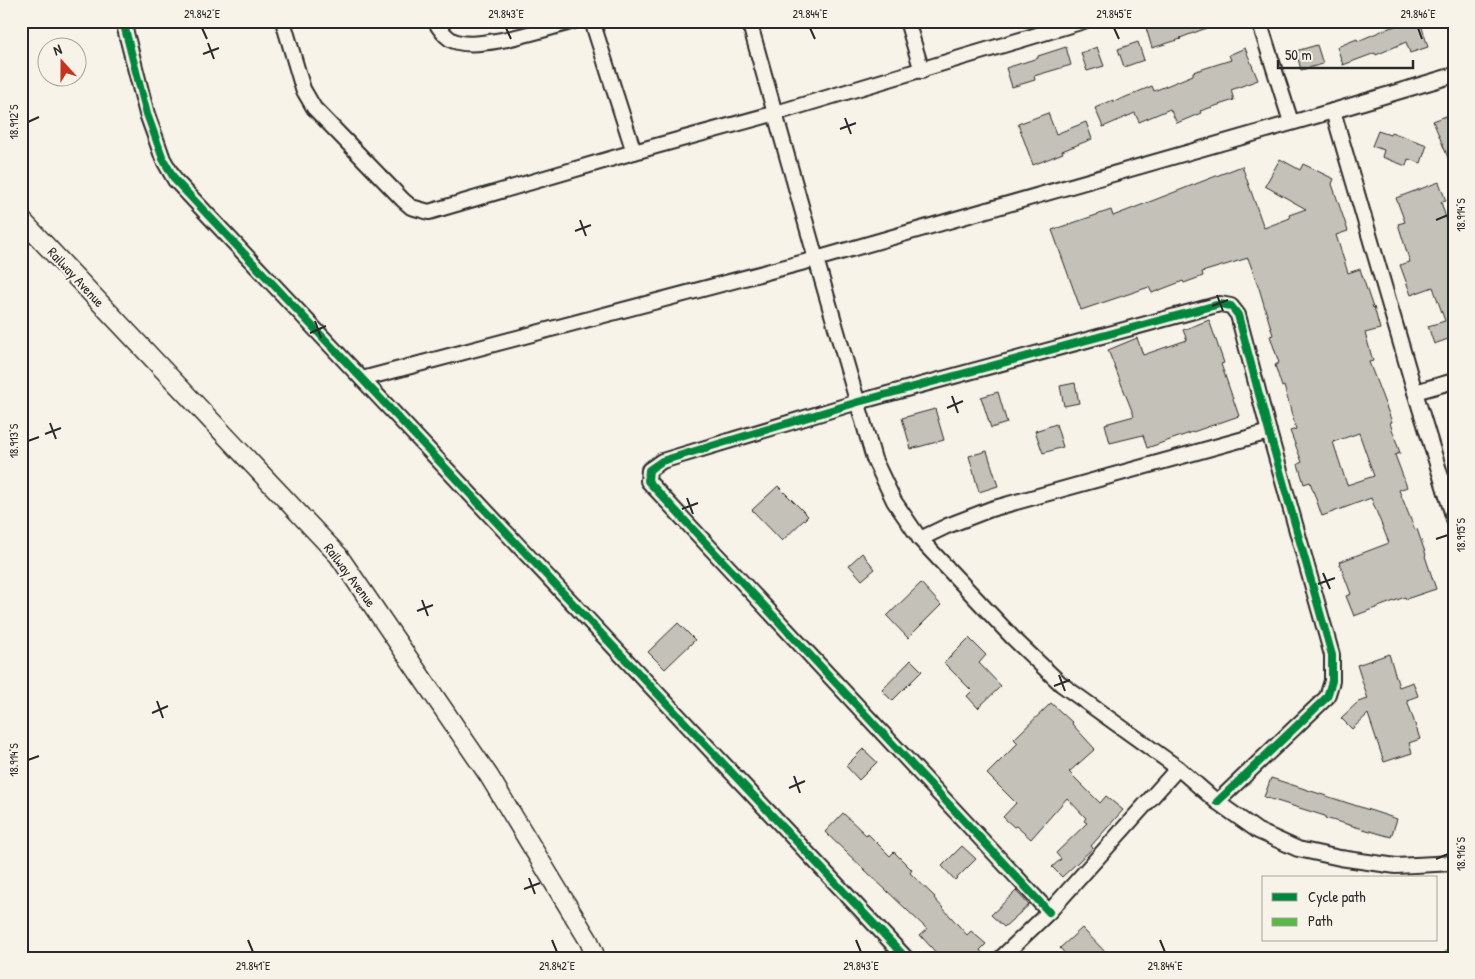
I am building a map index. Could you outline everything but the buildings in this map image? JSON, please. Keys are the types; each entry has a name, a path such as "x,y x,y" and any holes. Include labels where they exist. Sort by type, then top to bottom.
{"street":[{"path":"123,21 156,139 163,159 175,180 906,958"},
{"path":"283,21 303,89 314,108 403,200 411,207 429,212 922,71 1047,26 1084,21"},
{"path":"435,21 443,33 451,40 463,43 503,40 574,21"},
{"path":"592,21 634,152"},
{"path":"749,21 874,459 894,502 920,539 1013,638 1061,684 1178,768 1217,802 1258,831 1298,849 1340,858 1396,866 1454,863"},
{"path":"907,21 922,71"},
{"path":"1260,21 1292,122"},
{"path":"362,379 816,259 1454,75"},
{"path":"1333,111 1454,519"},
{"name":"Railway Avenue","path":"21,219 338,555 489,776 589,941 596,958"},
{"path":"1049,912 648,481 649,470 662,461 858,402 1220,304 1231,306 1238,314 1332,656 1332,681 1327,697 1217,802"},
{"path":"1415,392 1454,381"},
{"path":"920,539 954,523 991,509 1269,432"},
{"path":"1001,958 1049,912 1178,768"}],"marked path":[{"path":"1442,958 1454,948"}],"cycle path":[{"path":"123,21 147,114 163,159 175,180 906,958"},
{"path":"1049,912 648,481 649,470 662,461 858,402 1220,304 1231,306 1238,315 1332,655 1332,681 1327,697 1217,802"}]}
